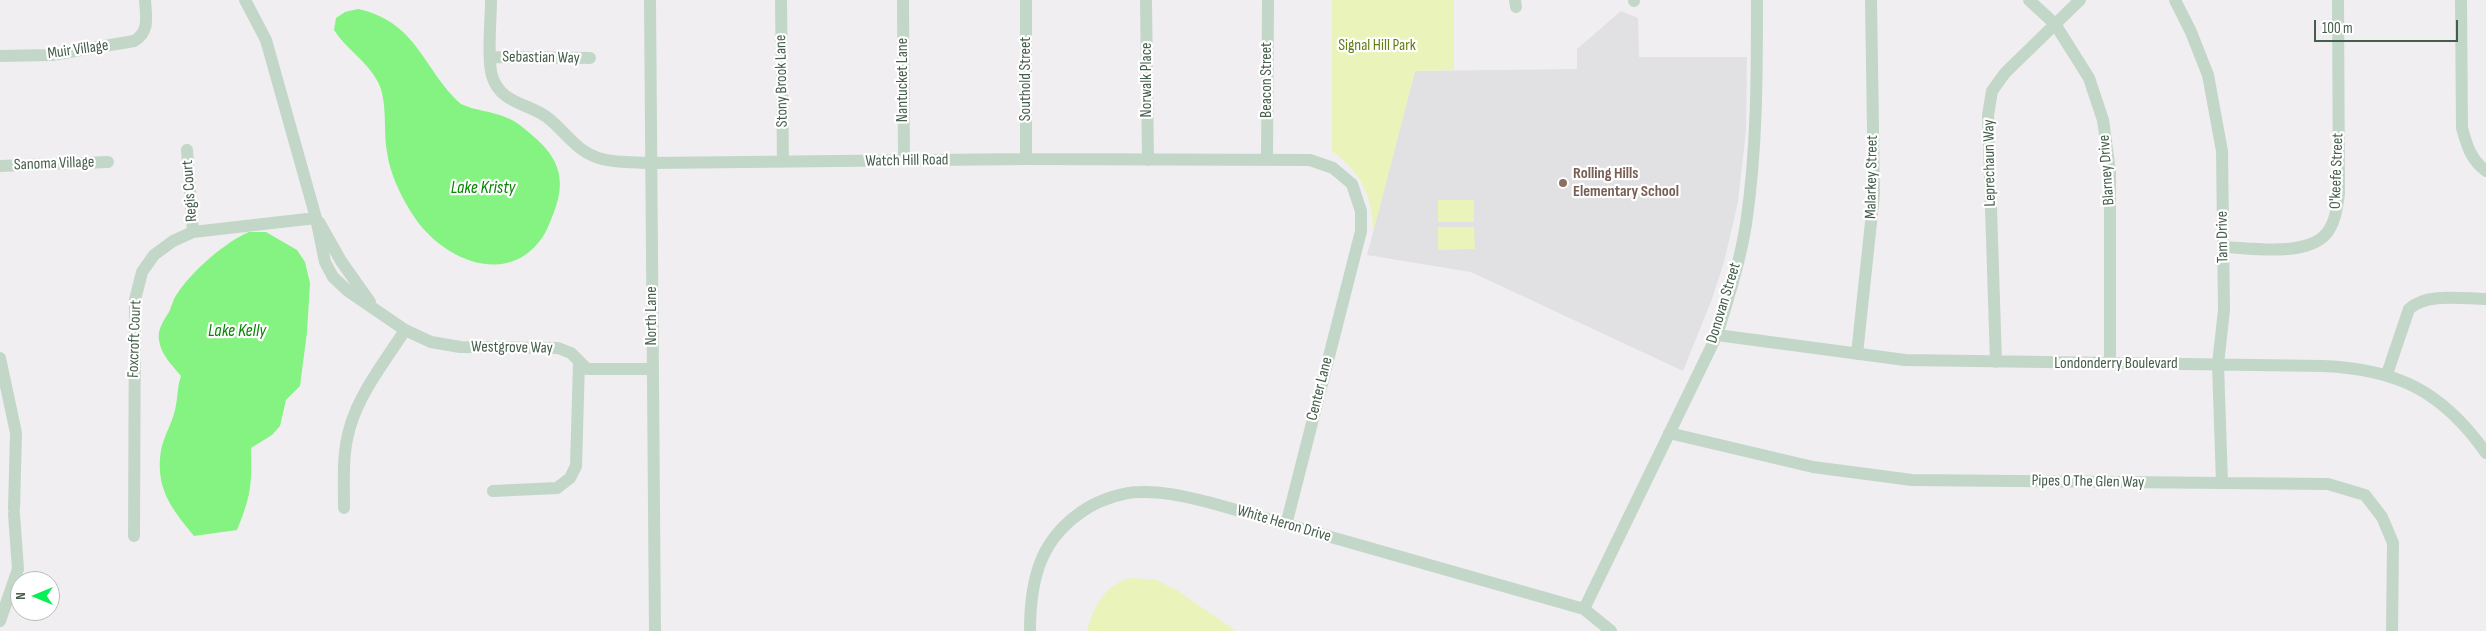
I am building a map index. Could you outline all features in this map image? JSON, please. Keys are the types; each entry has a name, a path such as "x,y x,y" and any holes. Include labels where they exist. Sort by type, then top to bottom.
{"street":[{"path":"136,0 147,26"},
{"path":"144,0 147,26"},
{"name":"Westgrove Way","path":"245,0 266,40 316,218 325,262 333,277 348,291 405,330 431,342 460,347 558,348 571,353 587,369 652,369"},
{"name":"Watch Hill Road","path":"491,0 492,76 499,90 516,104 539,111 550,118 562,133 583,151 602,159 651,163 1026,159 1310,160 1333,168 1352,184 1361,211 1360,231 1355,253"},
{"name":"North Lane","path":"650,0 655,631"},
{"name":"Stony Brook Lane","path":"781,0 783,162"},
{"name":"Nantucket Lane","path":"903,0 904,161"},
{"name":"Southold Street","path":"1026,0 1026,159"},
{"name":"Norwalk Place","path":"1146,0 1148,160"},
{"name":"Beacon Street","path":"1267,159 1268,0"},
{"name":"Donovan Street","path":"1584,609 1717,335 1745,230 1752,182 1758,0"},
{"name":"Malarkey Street","path":"1857,354 1874,194 1871,0"},
{"name":"Blarney Drive","path":"2029,0 2055,24 2089,78 2103,120 2110,171 2110,364"},
{"name":"Leprechaun Way","path":"1996,362 1988,115 1992,91 2005,73 2080,0"},
{"name":"Tam Drive","path":"2175,0 2192,32 2208,75 2222,151 2224,310 2218,364 2222,483"},
{"name":"O'keefe Street","path":"2224,247 2287,250 2308,245 2326,235 2335,217 2339,194 2338,0"},
{"path":"2461,0 2462,128 2468,149 2482,168"},
{"name":"Muir Village","path":"0,56 52,55 134,41 142,37 147,26"},
{"name":"Sebastian Way","path":"491,57 590,58"},
{"name":"Regis Court","path":"187,150 193,232"},
{"name":"Sanoma Village","path":"0,166 108,162"},
{"name":"Foxcroft Court","path":"134,536 135,300 142,272 154,255 173,241 193,232 316,218"},
{"name":"Center Lane","path":"1286,525 1355,253"},
{"path":"2387,374 2409,309 2416,302 2444,299 2486,299"},
{"path":"344,508 345,455 350,427 361,402 405,330"},
{"name":"Londonderry Boulevard","path":"1717,335 1905,360 2346,367 2387,374 2426,392 2481,437 2486,453"},
{"path":"0,358 16,433 14,512 18,569 0,621"},
{"path":"493,491 557,488 570,478 576,466 579,363"},
{"name":"Pipes O The Glen Way","path":"1669,433 1813,467 1912,480 2328,484 2365,495 2382,518 2393,543 2392,631"},
{"name":"White Heron Drive","path":"1030,631 1033,587 1038,568 1053,536 1074,516 1106,499 1138,491 1176,495 1584,609 1611,631"}],"shaded area":[{"name":"Rolling Hills Elementary School","path":"1621,11 1638,18 1639,57 1747,57 1746,130 1738,202 1724,262 1712,299 1683,371 1471,272 1367,255 1415,71 1577,69 1577,49"}],"green space":[{"name":"Signal Hill Park","path":"1332,0 1454,0 1454,70 1415,71 1373,233 1371,208 1364,187 1351,168 1332,151"},
{"path":"1438,200 1474,200 1474,222 1438,222"},
{"path":"1438,227 1474,227 1475,249 1438,250"},
{"path":"1130,578 1156,580 1178,591 1236,631 1087,631 1093,613 1101,598 1113,586"}],"water":[{"name":"Lake Kristy","path":"358,9 378,15 407,36 448,91 461,104 512,120 533,136 549,152 558,170 560,179 558,200 544,235 524,255 508,263 473,262 456,255 440,245 415,218 401,195 391,169 386,143 383,98 378,82 334,30 336,18 345,12"},
{"name":"Lake Kelly","path":"249,232 266,232 297,250 305,262 310,283 307,332 300,386 286,400 280,426 272,435 251,448 250,490 237,530 194,536 172,507 160,476 161,450 175,410 181,376 167,360 160,345 159,333 161,325 176,296 191,276 219,250"}],"place":[{"name":"Rolling Hills Elementary School","path":"1563,183"}]}
